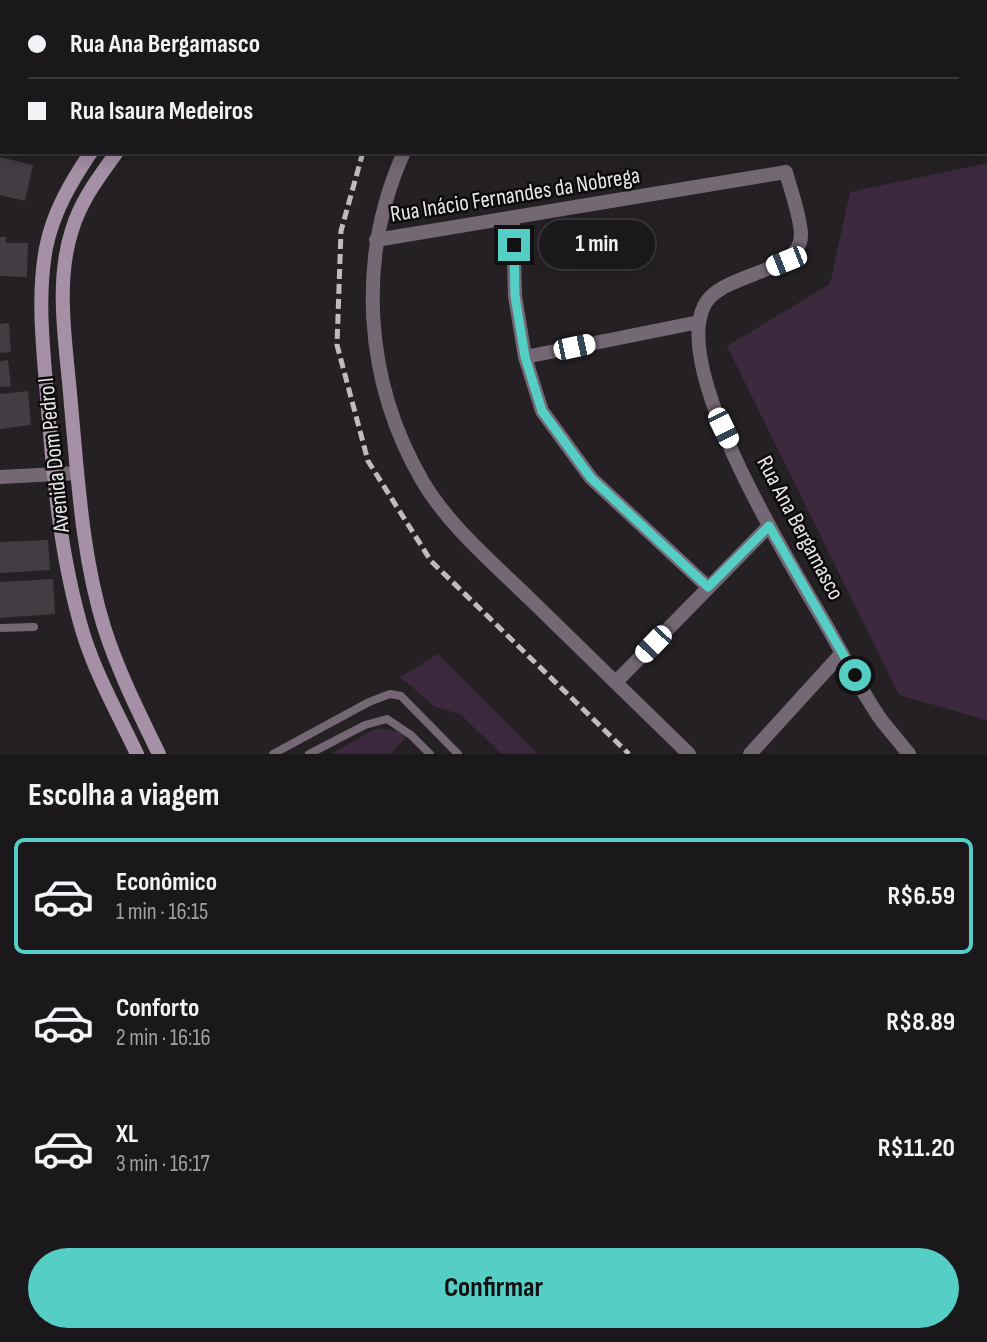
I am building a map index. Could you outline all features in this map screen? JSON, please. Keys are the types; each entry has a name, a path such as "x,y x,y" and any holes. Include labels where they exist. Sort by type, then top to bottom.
{"street":[{"name":"Avenida Dom Pedro I","path":"90,154 60,202 46,247 41,299 53,474 65,557 83,632 98,672 137,754"},
{"name":"Avenida Dom Pedro I","path":"116,154 78,212 71,232 66,258 64,319 88,555 103,625 159,754"},
{"path":"403,154 391,180 376,240 371,276 372,319 380,372 396,427 424,483 464,535 689,754"},
{"name":"Rua Inácio Fernandes da Nobrega","path":"376,240 786,172 801,235 798,250 786,261 722,287 705,304 699,322"},
{"path":"513,219 515,296 525,357 542,411 591,478 708,587"},
{"path":"525,357 699,322"},
{"name":"Rua Ana Bergamasco","path":"699,322 699,349 706,379 723,428 769,526 881,719 909,754"},
{"path":"0,477 78,474"},
{"path":"616,682 769,526"},
{"path":"750,754 842,653"}],"lane":[{"path":"0,628 34,627"},
{"path":"273,754 369,702 390,694 401,696 458,754"},
{"path":"309,754 365,725 387,719 411,735 430,754"}],"shaded area":[{"path":"987,163 987,720 899,695 727,346 830,284 850,192"},
{"path":"438,654 538,754 502,754 460,714 435,707 399,678"},
{"path":"377,728 401,732 407,736 390,754 331,754"}],"building":[{"path":"0,157 33,165 25,201 0,195"},
{"path":"0,237 6,237 6,243 28,243 27,277 0,276"},
{"path":"9,323 11,352 0,353 0,324"},
{"path":"8,360 11,386 0,387 0,361"},
{"path":"28,391 31,425 0,429 0,394"},
{"path":"48,540 50,570 0,573 0,542"},
{"path":"53,579 55,614 0,618 0,582"}],"railway":[{"path":"362,154 341,231 337,345 368,461 431,561 629,754"}],"route":[{"path":"514,245 515,296 525,357 542,411 591,478 708,587 769,526 855,675"}]}
